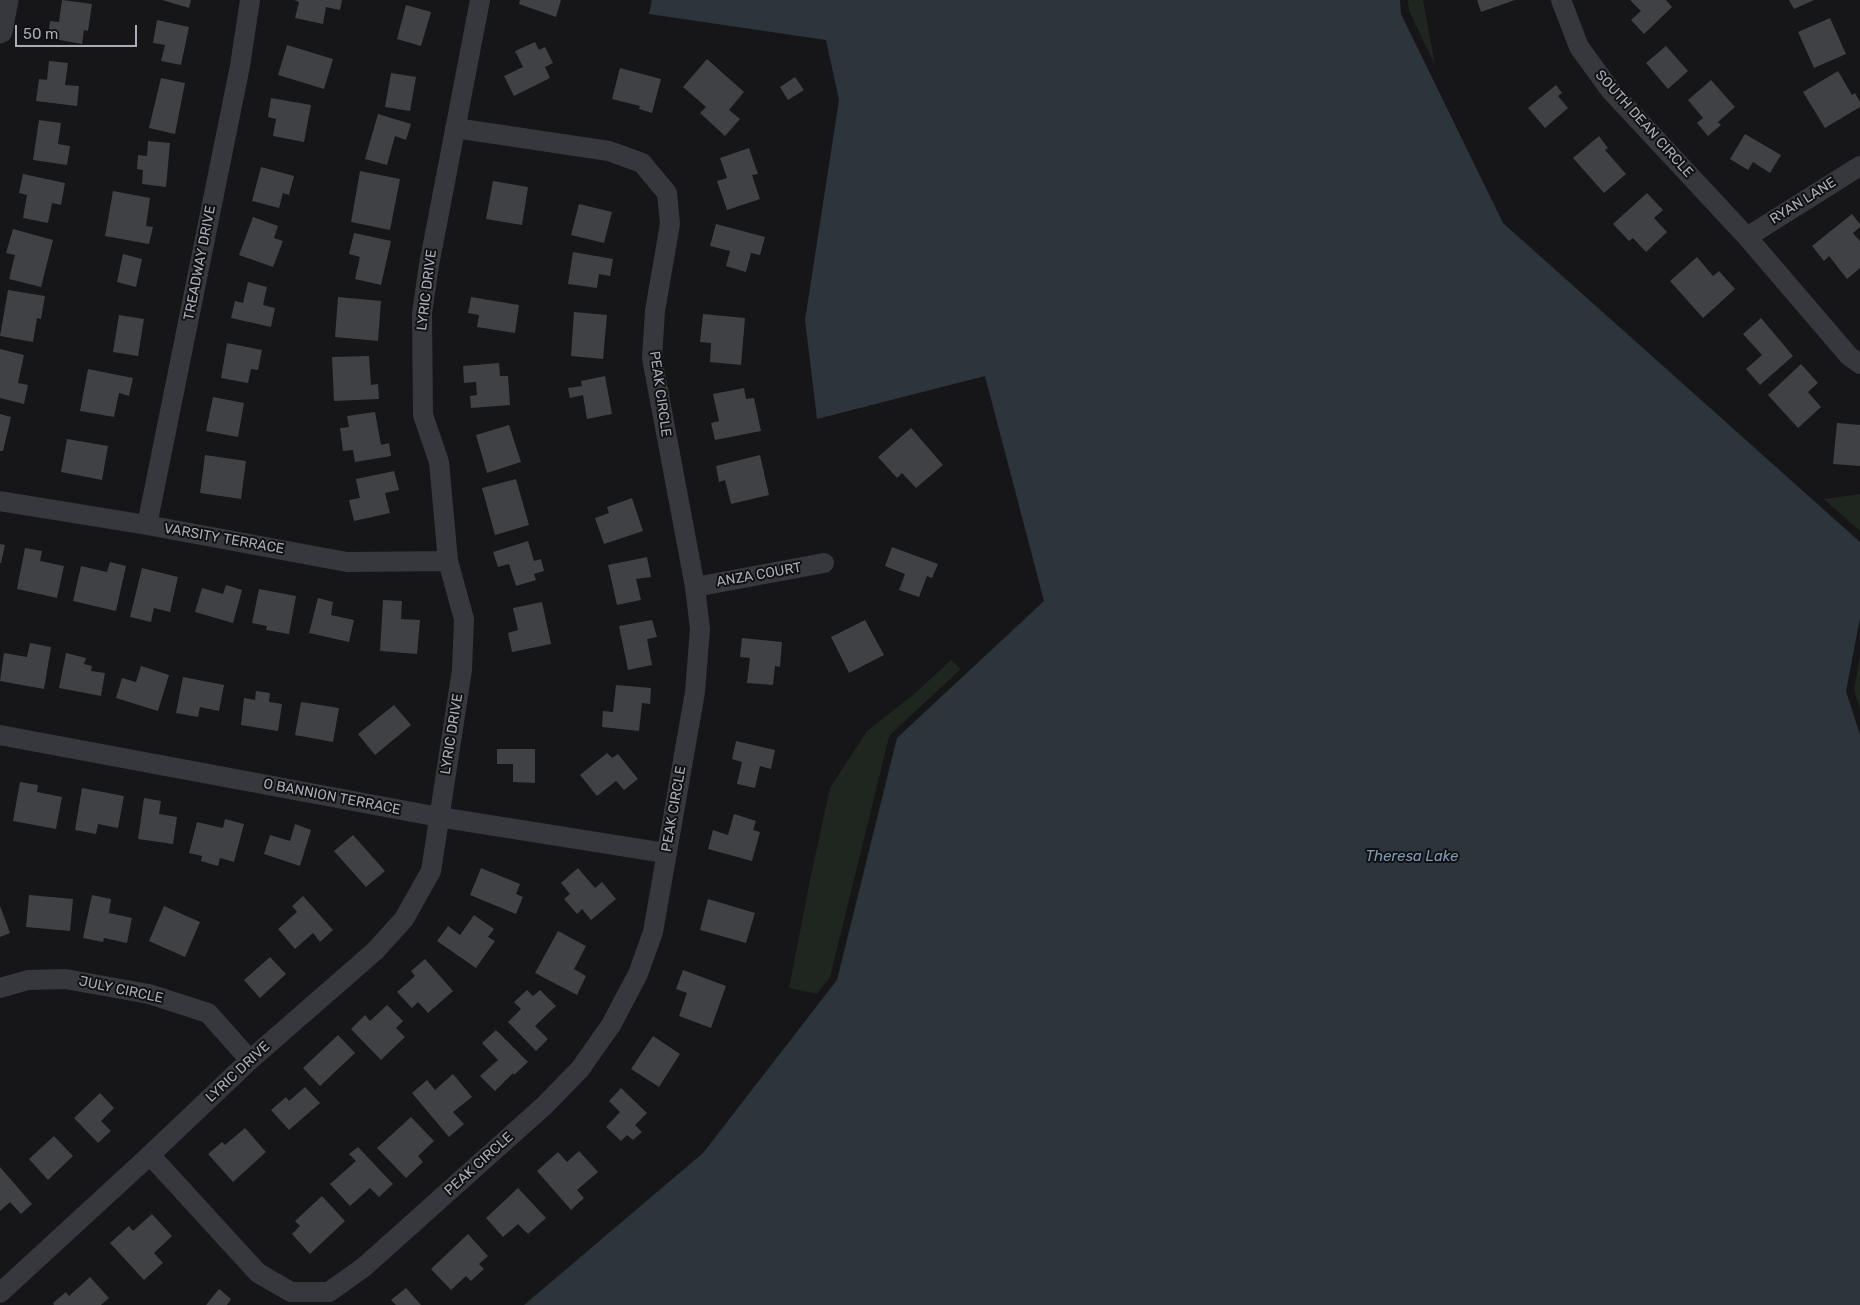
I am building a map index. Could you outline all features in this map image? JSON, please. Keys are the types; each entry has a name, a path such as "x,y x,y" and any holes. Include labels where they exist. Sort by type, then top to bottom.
{"street":[{"name":"TREADWAY DRIVE","path":"147,525 238,76 250,0"},
{"name":"LYRIC DRIVE","path":"0,1293 250,1060 376,951 404,919 431,871 462,670 464,619 448,561 439,462 422,415 422,314 429,265 480,0"},
{"name":"SOUTH DEAN CIRCLE","path":"1561,0 1579,47 1612,91 1747,237 1849,356 1860,364"},
{"name":"PEAK CIRCLE","path":"150,1155 258,1273 291,1292 329,1292 371,1261 545,1105 580,1069 611,1025 638,974 653,932 665,854 695,692 700,629 695,587 652,358 655,311 670,224 667,193 642,163 609,151 456,128"},
{"name":"RYAN LANE","path":"1747,237 1860,166"},
{"name":"VARSITY TERRACE","path":"0,501 147,525 347,562 448,561"},
{"name":"ANZA COURT","path":"695,587 824,563"},
{"name":"O BANNION TERRACE","path":"0,735 439,817 665,854"},
{"name":"JULY CIRCLE","path":"0,988 28,980 65,979 149,994 208,1013 250,1060"}],"shaded area":[{"path":"1408,0 1423,0 1435,65 1409,11"},
{"path":"1860,494 1860,531 1824,499"},
{"path":"1860,657 1860,709 1854,690"},
{"path":"951,660 961,669 889,737 830,977 817,994 789,988 830,788 867,731 913,695"}],"water":[{"name":"Theresa Lake","path":"652,0 1400,0 1401,14 1503,223 1860,542 1860,618 1846,691 1860,735 1860,1305 524,1305 703,1153 837,980 897,738 1044,601 985,376 817,419 805,320 839,100 826,40 649,14"}],"building":[{"path":"62,0 92,4 88,31 84,30 82,44 48,38 50,21 59,22"},
{"path":"162,0 191,0 189,8"},
{"path":"294,0 342,0 340,10 326,7 323,24 295,18 299,2"},
{"path":"520,0 561,0 556,17 519,4"},
{"path":"1477,0 1515,0 1481,12"},
{"path":"1630,0 1666,0 1672,7 1644,34 1631,20 1641,11"},
{"path":"1789,0 1814,0 1794,9"},
{"path":"406,5 431,12 421,46 397,39"},
{"path":"1830,18 1846,54 1814,68 1798,32"},
{"path":"157,20 189,27 181,65 161,61 165,45 153,43"},
{"path":"535,42 539,50 545,47 553,63 545,67 550,78 514,96 504,76 523,67 515,51"},
{"path":"287,45 333,59 324,89 278,75"},
{"path":"1666,46 1688,71 1668,89 1646,63"},
{"path":"707,59 744,92 729,110 740,119 725,136 700,113 706,107 683,87"},
{"path":"49,61 68,63 65,85 79,86 77,106 36,101 39,79 47,80"},
{"path":"620,68 661,79 652,113 639,109 640,106 612,99"},
{"path":"1838,71 1852,95 1855,93 1860,102 1860,107 1825,128 1803,92"},
{"path":"391,73 416,77 410,111 385,107"},
{"path":"795,77 804,90 788,100 780,87"},
{"path":"161,78 185,83 175,134 149,128"},
{"path":"1711,80 1735,107 1718,122 1721,125 1708,136 1697,123 1703,118 1688,100"},
{"path":"1556,85 1562,93 1558,96 1568,108 1545,128 1528,108"},
{"path":"271,98 311,105 304,142 273,136 276,119 268,117"},
{"path":"378,114 411,124 406,140 395,136 387,165 365,159"},
{"path":"39,120 61,123 58,144 70,146 67,165 33,160"},
{"path":"1745,134 1781,155 1770,173 1753,162 1748,170 1730,159"},
{"path":"1599,136 1608,148 1605,150 1626,174 1604,193 1573,158"},
{"path":"148,141 170,143 166,187 142,184 143,170 137,169 138,155 147,156"},
{"path":"749,148 758,174 752,175 760,199 727,210 717,181 727,178 720,158"},
{"path":"261,167 294,176 289,195 283,193 279,208 252,201"},
{"path":"360,171 400,179 390,230 351,222"},
{"path":"23,174 65,183 61,205 52,203 48,223 23,218 27,195 19,193"},
{"path":"493,181 528,187 522,225 486,219"},
{"path":"113,191 150,198 146,226 153,227 149,244 105,236"},
{"path":"1647,193 1663,210 1654,218 1667,232 1646,252 1633,238 1629,241 1613,224"},
{"path":"579,204 612,212 604,243 571,235"},
{"path":"1852,214 1860,224 1860,227 1853,233 1860,241 1860,268 1847,279 1829,256 1824,261 1812,246"},
{"path":"253,217 278,226 274,238 283,241 273,267 239,255"},
{"path":"716,224 765,237 760,255 751,253 746,272 726,266 730,251 710,246"},
{"path":"13,229 53,240 41,287 9,279 15,255 6,253"},
{"path":"354,233 391,241 381,285 355,279 360,257 349,254"},
{"path":"573,252 613,259 610,276 599,274 597,288 568,284"},
{"path":"123,254 142,259 136,287 117,282"},
{"path":"1697,257 1713,276 1719,271 1735,289 1703,318 1670,281"},
{"path":"248,282 267,287 263,305 275,308 271,327 231,318 235,301 243,303"},
{"path":"8,290 45,296 41,319 37,318 33,342 0,336"},
{"path":"338,297 381,301 378,341 335,337"},
{"path":"471,297 519,305 515,333 477,327 479,315 468,313"},
{"path":"574,312 607,315 603,359 571,356"},
{"path":"703,314 745,318 741,365 710,362 711,343 700,342"},
{"path":"119,315 144,319 138,356 113,352"},
{"path":"1761,318 1793,356 1760,385 1746,369 1762,355 1743,334"},
{"path":"227,343 262,350 258,370 251,369 248,383 221,378"},
{"path":"0,349 24,355 18,383 28,385 24,404 0,398"},
{"path":"369,356 371,385 378,384 379,399 334,401 332,357"},
{"path":"499,363 500,376 508,376 510,405 471,408 470,396 477,395 476,382 464,383 463,366"},
{"path":"1801,364 1818,383 1808,392 1821,407 1798,428 1768,395"},
{"path":"88,369 133,378 129,396 119,393 114,417 80,411"},
{"path":"605,376 612,414 587,419 583,395 570,398 568,388 582,386 581,381"},
{"path":"744,388 746,399 754,398 761,431 715,440 711,423 719,421 713,394"},
{"path":"213,397 244,403 238,437 206,431"},
{"path":"375,412 381,445 389,443 391,456 355,462 353,450 343,451 340,428 349,427 347,416"},
{"path":"0,414 11,417 3,451 0,451"},
{"path":"1837,423 1860,425 1860,466 1833,464"},
{"path":"509,425 521,462 487,473 476,435"},
{"path":"911,428 943,465 916,488 902,473 897,478 878,457"},
{"path":"67,439 108,446 102,480 61,472"},
{"path":"205,455 246,461 241,499 200,493"},
{"path":"760,455 769,495 731,504 725,480 719,482 716,466"},
{"path":"394,471 399,490 385,493 390,513 354,521 349,500 360,498 356,479"},
{"path":"516,479 529,525 495,535 482,488"},
{"path":"632,498 643,531 604,544 595,518 609,513 607,507"},
{"path":"528,541 534,561 541,559 544,571 534,574 536,580 516,586 509,564 498,567 493,552"},
{"path":"0,544 5,545 1,563 0,563"},
{"path":"892,547 938,564 932,578 927,576 919,597 899,590 905,574 885,566"},
{"path":"25,548 42,551 40,561 64,566 57,598 17,589"},
{"path":"647,557 651,577 636,579 641,600 617,605 608,565"},
{"path":"110,562 126,566 116,611 73,601 81,566 107,572"},
{"path":"142,568 178,577 170,612 154,608 151,622 130,617"},
{"path":"226,585 242,590 233,623 195,612 202,588 223,594"},
{"path":"259,589 296,596 289,634 266,630 267,626 252,623"},
{"path":"318,598 333,602 331,615 354,620 349,642 309,633"},
{"path":"383,600 402,601 401,619 420,620 417,654 380,651"},
{"path":"542,602 551,644 512,652 508,633 518,630 513,608"},
{"path":"652,620 657,637 647,639 652,665 628,670 619,626"},
{"path":"865,620 884,655 849,673 831,637"},
{"path":"742,638 782,642 780,667 775,666 773,685 747,683 750,658 740,657"},
{"path":"30,643 51,647 44,689 0,681 4,653 27,657"},
{"path":"66,653 86,658 84,664 92,666 91,671 105,673 101,696 59,688"},
{"path":"141,666 169,675 158,711 116,698 122,678 136,682"},
{"path":"183,677 224,685 219,711 200,707 198,717 176,713"},
{"path":"616,685 651,688 650,704 642,703 639,731 602,727 603,711 613,712"},
{"path":"256,691 270,693 269,702 282,704 278,731 241,725 244,698 255,700"},
{"path":"301,702 339,708 333,742 295,735"},
{"path":"394,705 411,725 375,755 358,734"},
{"path":"736,741 775,750 771,769 760,766 755,788 737,784 742,762 732,759"},
{"path":"497,749 535,749 535,783 513,782 513,764 497,764"},
{"path":"607,753 612,758 618,754 638,779 624,790 616,781 597,796 580,775"},
{"path":"20,782 38,785 37,792 62,797 56,829 13,821"},
{"path":"82,788 124,796 118,828 98,824 96,834 75,830"},
{"path":"144,798 161,801 159,814 177,817 173,844 138,839"},
{"path":"734,814 756,821 753,830 760,832 752,861 708,849 713,830 728,835"},
{"path":"225,819 244,824 234,862 220,858 218,866 201,861 202,856 189,853 197,822 223,828"},
{"path":"295,824 311,830 300,866 264,854 270,835 290,841"},
{"path":"353,835 385,871 366,887 334,851"},
{"path":"481,868 520,884 516,894 523,897 516,914 470,895"},
{"path":"578,868 595,888 602,882 616,899 591,920 582,909 577,914 564,899 570,894 561,883"},
{"path":"29,895 73,899 70,931 26,927"},
{"path":"92,895 111,899 109,913 132,918 127,943 104,938 103,942 83,938"},
{"path":"303,896 333,930 320,942 313,933 295,949 278,929 297,912 292,906"},
{"path":"708,899 755,913 746,943 700,930"},
{"path":"0,906 10,933 0,937"},
{"path":"164,906 200,922 185,957 149,941"},
{"path":"474,915 494,929 488,937 495,941 476,968 437,941 448,926 460,935"},
{"path":"558,931 586,946 574,969 586,976 577,995 535,973"},
{"path":"270,957 286,974 260,998 244,980"},
{"path":"425,959 453,991 428,1013 418,1002 412,1008 397,992 415,976 411,971"},
{"path":"683,970 726,986 711,1028 679,1016 687,993 676,989"},
{"path":"527,990 533,996 540,990 556,1006 535,1026 548,1039 536,1051 508,1022 521,1009 514,1002"},
{"path":"387,1005 403,1021 396,1028 405,1037 381,1060 351,1029 365,1015 370,1021"},
{"path":"496,1030 528,1062 514,1075 513,1073 495,1091 480,1076 498,1060 482,1043"},
{"path":"338,1035 355,1053 320,1086 303,1068"},
{"path":"653,1036 680,1054 659,1087 631,1069"},
{"path":"453,1074 472,1097 453,1112 464,1124 449,1137 412,1093 427,1080 435,1090"},
{"path":"305,1087 320,1103 289,1130 271,1110 286,1097 289,1101"},
{"path":"621,1088 647,1113 635,1125 642,1132 633,1140 627,1135 621,1141 606,1127 620,1112 609,1101"},
{"path":"100,1093 114,1108 101,1121 111,1131 98,1143 74,1118"},
{"path":"411,1117 434,1141 418,1156 423,1162 406,1178 377,1148"},
{"path":"245,1128 266,1152 233,1182 208,1154 222,1142 225,1145"},
{"path":"54,1136 73,1156 48,1180 29,1159"},
{"path":"358,1147 393,1184 379,1197 370,1188 350,1206 330,1184 356,1161 349,1154"},
{"path":"579,1151 598,1172 577,1190 584,1198 571,1210 537,1171 558,1152 567,1162"},
{"path":"0,1167 32,1204 21,1214 10,1202 0,1211"},
{"path":"518,1188 546,1218 528,1234 518,1224 503,1237 486,1218"},
{"path":"322,1196 345,1221 310,1254 292,1234 300,1226 295,1221"},
{"path":"152,1214 172,1236 154,1253 163,1263 144,1280 110,1243 129,1226 133,1231"},
{"path":"468,1234 488,1256 479,1264 484,1269 471,1281 466,1276 451,1290 431,1269"},
{"path":"90,1277 109,1298 101,1305 54,1305 53,1303 66,1292 69,1296"},
{"path":"406,1288 421,1305 396,1305 391,1300"},
{"path":"219,1289 231,1299 227,1305 206,1305"}]}
